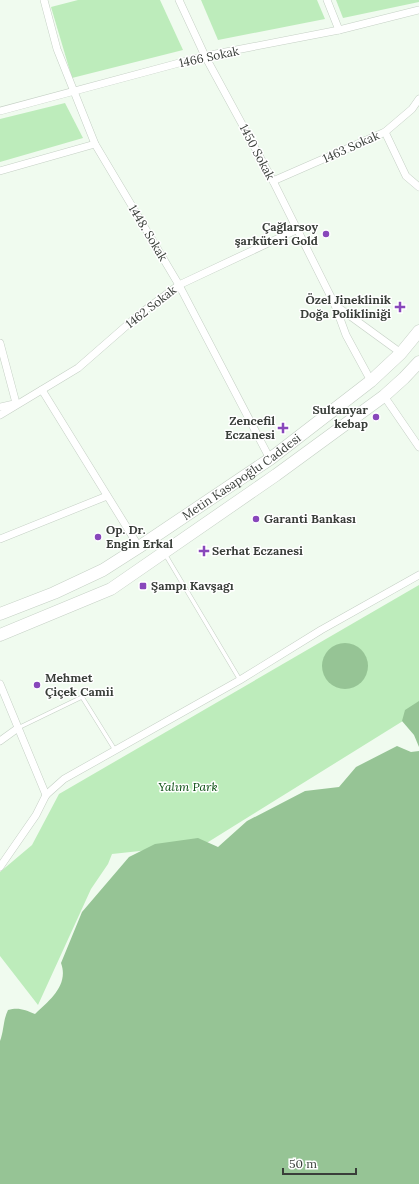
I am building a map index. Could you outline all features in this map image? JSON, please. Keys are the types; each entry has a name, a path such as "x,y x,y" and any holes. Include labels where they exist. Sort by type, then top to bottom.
{"main road":[{"name":"Metin Kasapoğlu Caddesi","path":"0,614 54,593 103,570 270,459 371,382 401,353 419,331"},
{"name":"Metin Kasapoğlu Caddesi","path":"0,635 111,589 276,475 384,396 419,362"}],"street":[{"name":"1448. Sokak","path":"44,0 57,48 95,144 179,284 270,459"},
{"name":"1450 Sokak","path":"179,0 205,56 273,182 335,305 346,335 371,382"},
{"path":"327,0 339,30"},
{"name":"1466 Sokak","path":"0,111 205,56 339,30 419,10"},
{"name":"1463 Sokak","path":"273,182 385,132 412,109 419,99"},
{"path":"385,132 406,176 419,187"},
{"path":"0,171 95,144"},
{"name":"1462 Sokak","path":"0,415 16,403 42,390 78,368 141,313 179,284 296,230"},
{"name":"1450 Sokak","path":"335,305 401,353"},
{"path":"0,343 16,403"},
{"path":"42,390 138,548"},
{"path":"384,396 419,446"},
{"name":"1462 Sokak","path":"0,406 16,403"},
{"path":"0,539 107,496"},
{"path":"0,867 36,814 46,795 64,779 240,680 321,630 419,575"},
{"path":"0,684 46,795"},
{"path":"0,741 18,728"}],"lane":[{"path":"165,553 240,680"},
{"path":"18,728 82,697 116,750"}],"green space":[{"path":"78,0 160,0 183,50 72,78 51,7"},
{"path":"201,0 317,0 325,19 218,40"},
{"path":"336,0 419,0 419,2 343,18"},
{"path":"65,103 83,138 0,162 0,119"},
{"name":"Yalım Park","path":"419,585 419,711 205,844 112,854 108,864 91,889 38,1005 0,956 0,872 32,845 59,794"}],"shaded area":[{"path":"345,643 358,647 364,653 368,666 364,679 358,685 345,689 332,685 326,679 322,666 326,653 332,647"},
{"path":"419,701 419,747 414,735 402,721 405,710"},
{"path":"397,746 411,752 419,751 419,1184 0,1184 0,1041 6,1014 8,1010 19,1009 35,1014 57,992 63,971 61,963 82,912 129,857 155,844 198,838 218,847 247,821 305,791 339,787 356,767"}],"place":[{"name":"Çağlarsoy şarküteri Gold","path":"326,234"},
{"name":"Özel Jineklinik Doğa Polikliniği","path":"400,307"},
{"name":"Sultanyar kebap","path":"376,417"},
{"name":"Zencefil Eczanesi","path":"283,428"},
{"name":"Garanti Bankası","path":"256,519"},
{"name":"Op. Dr. Engin Erkal","path":"98,537"},
{"name":"Serhat Eczanesi","path":"204,551"},
{"name":"Şampı Kavşagı","path":"143,586"},
{"name":"Mehmet Çiçek Camii","path":"37,685"}]}
